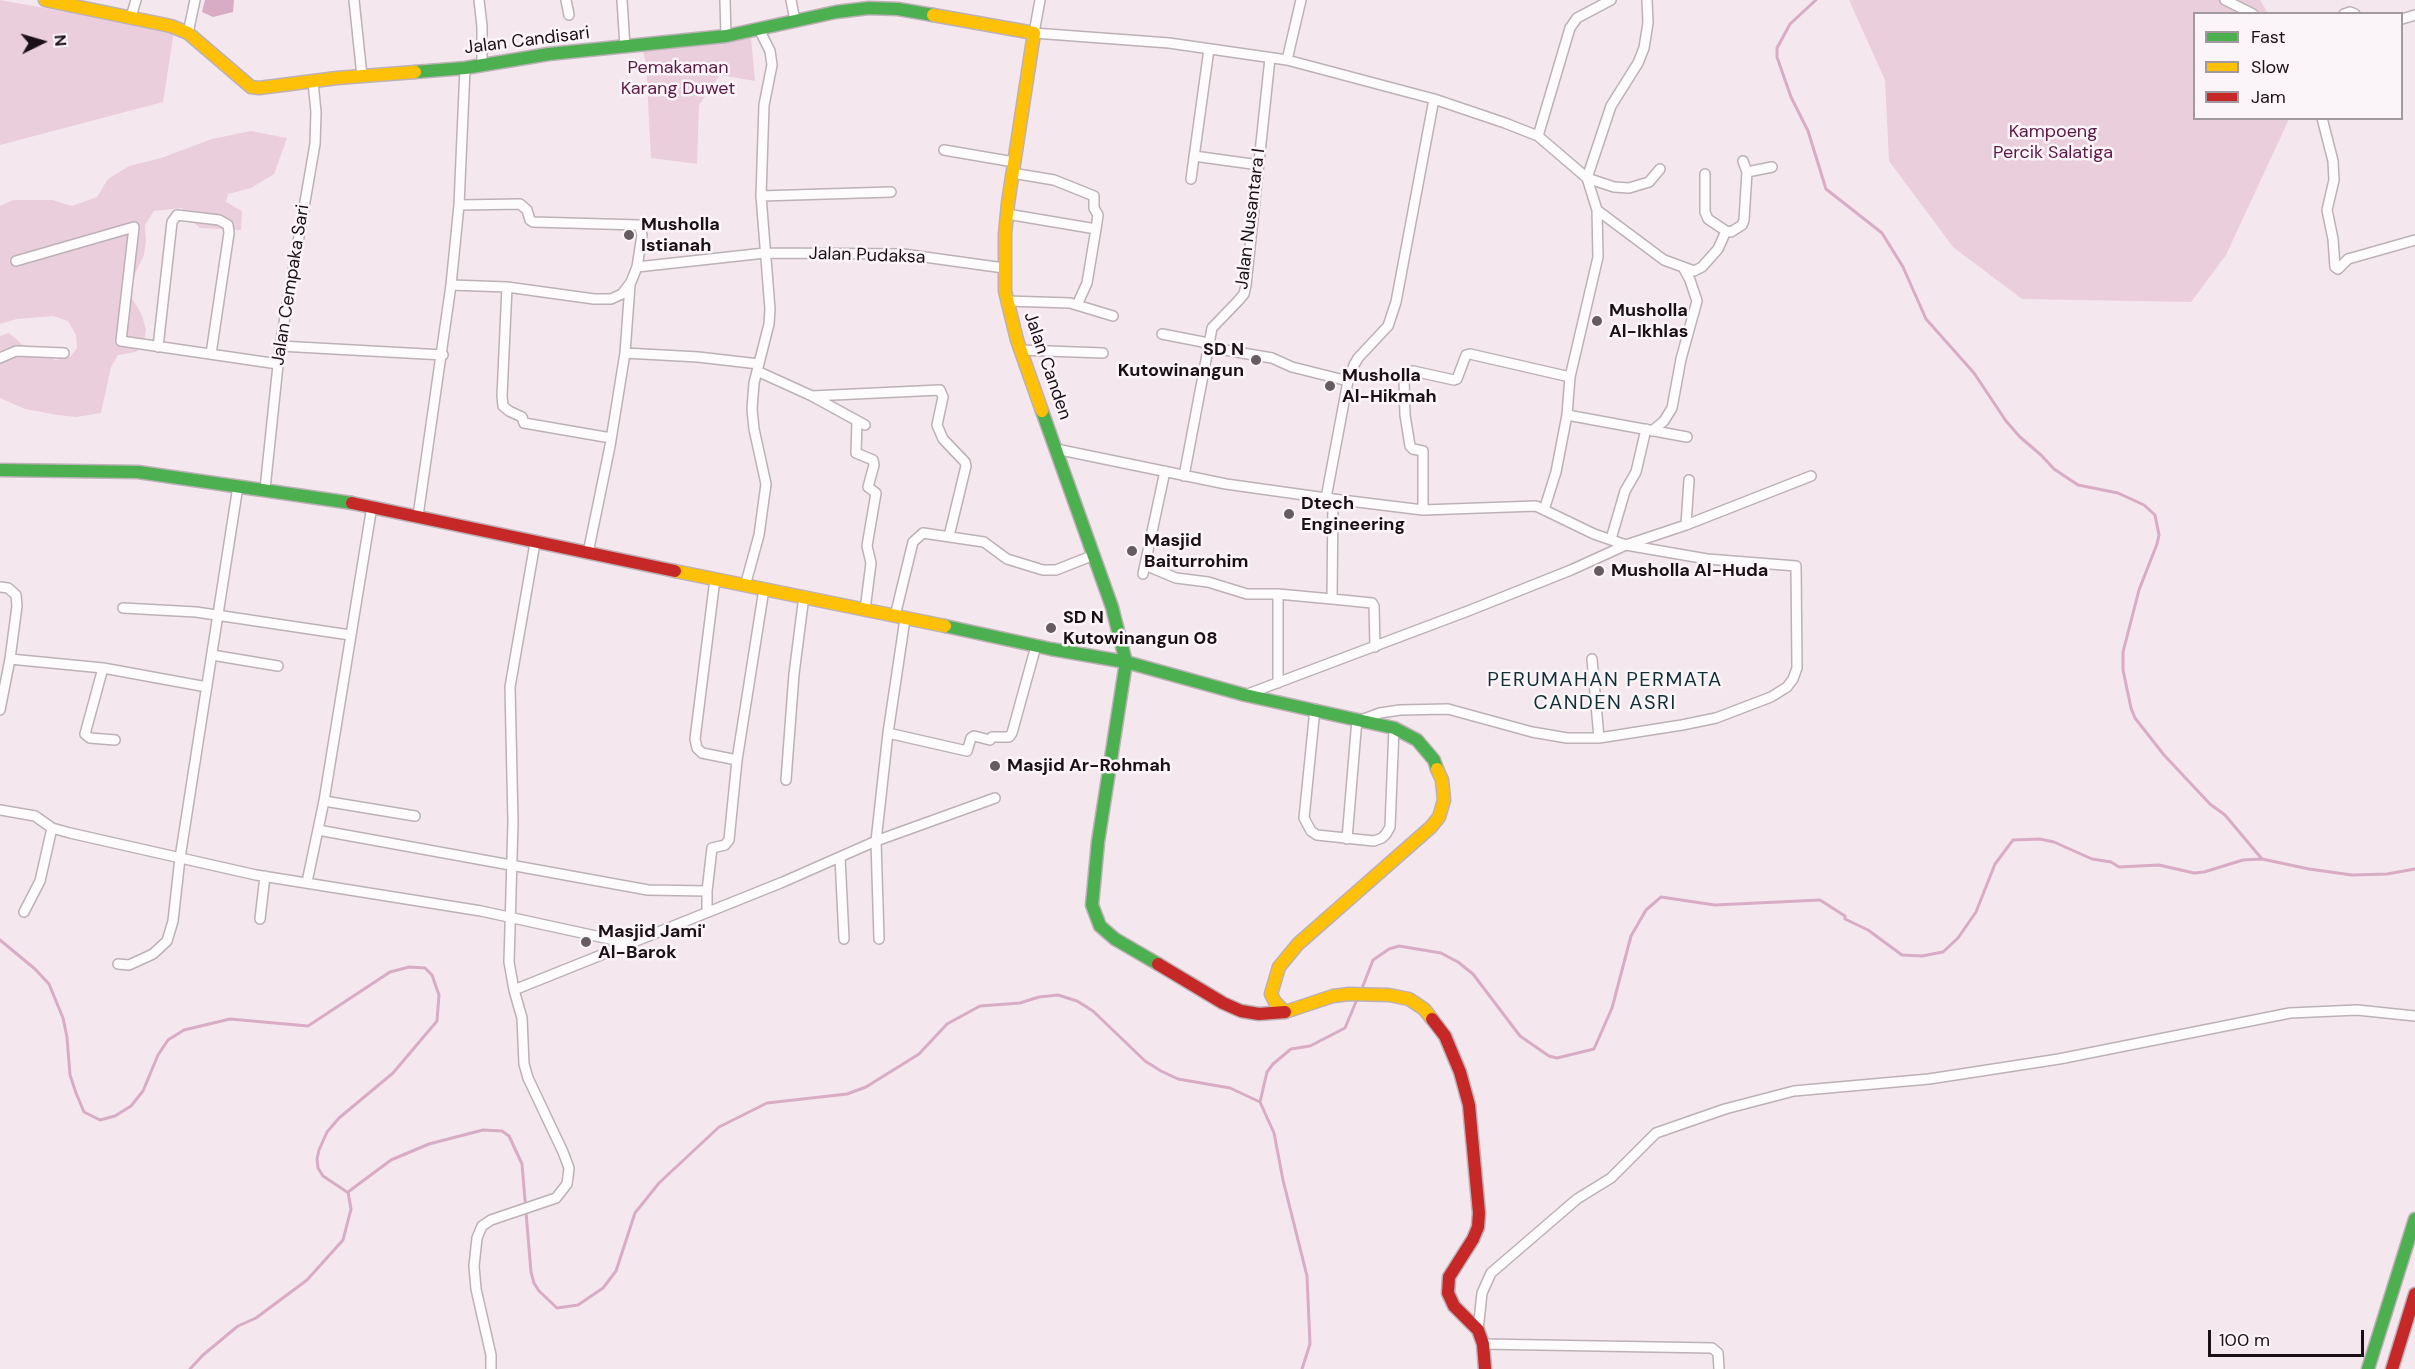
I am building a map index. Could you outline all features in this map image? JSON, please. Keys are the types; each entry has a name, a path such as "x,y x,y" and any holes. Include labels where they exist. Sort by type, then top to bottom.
{"main road":[{"name":"Jalan Candisari","path":"45,0 171,26 188,33 251,87 260,88 362,76 465,68 549,54 726,36 868,8 898,9 1034,33"},
{"name":"Jalan Canden","path":"1034,33 1007,214 1004,268 1007,301 1020,350 1112,607 1126,662"},
{"path":"0,470 138,472 372,506 535,543 804,596 1036,646 1126,662 1245,695 1394,728 1417,740 1434,760 1442,780 1444,800 1439,818 1314,929 1279,967 1271,994 1285,1012"},
{"path":"1126,662 1098,842 1092,905 1096,920 1115,939 1223,1003 1241,1011 1259,1014 1285,1012 1333,996 1389,995 1408,999 1424,1009 1445,1036 1460,1072 1468,1106 1478,1195 1478,1227 1449,1277 1448,1293 1454,1306 1478,1330 1483,1344 1485,1369"},
{"path":"2368,1369 2415,1218"},
{"path":"2392,1369 2415,1294"}],"street":[{"path":"131,17 135,0"},
{"path":"188,33 195,0"},
{"path":"354,0 362,76"},
{"path":"479,0 482,65"},
{"path":"566,0 569,15"},
{"path":"622,0 625,47"},
{"path":"724,0 726,36"},
{"path":"791,0 795,21"},
{"name":"Jalan Canden","path":"1034,33 1040,0"},
{"path":"1287,60 1301,0"},
{"path":"1538,136 1570,28 1577,18 1611,0"},
{"path":"1544,510 1556,472 1567,415 1570,377 1598,257 1597,210 1587,178 1611,106 1638,63 1644,48 1648,23 1647,0"},
{"path":"2225,0 2249,12"},
{"path":"745,586 759,535 766,484 752,409 770,309 762,196 764,105 772,65 767,41 759,29"},
{"path":"1034,33 1169,43 1270,57 1434,99 1538,136 1587,178 1614,187 1633,188 1649,182 1660,169"},
{"path":"1191,179 1209,49"},
{"name":"Jalan Nusantara I","path":"1184,476 1212,328 1244,294 1270,57"},
{"path":"418,516 452,285 459,205 465,68"},
{"name":"Jalan Cempaka Sari","path":"265,489 280,346 315,144 313,81"},
{"path":"1332,599 1330,499 1348,381 1358,358 1382,334 1392,319 1434,99"},
{"path":"2323,120 2333,161 2334,180 2327,210 2333,239 2335,267 2338,269 2348,259 2415,240"},
{"path":"944,150 1054,180 1094,196 1094,208 1098,215 1096,229 1087,283 1077,305"},
{"path":"1194,156 1259,165"},
{"path":"1705,174 1705,212 1708,219 1726,231 1736,230 1744,220 1746,172 1743,160"},
{"path":"1746,172 1772,167"},
{"path":"762,196 891,192"},
{"path":"452,285 507,287 594,299 611,299 622,294 631,282 637,267 642,235 639,225 532,222 527,210 520,204 459,205"},
{"path":"1597,210 1664,260 1694,271 1702,267 1718,249 1726,231"},
{"path":"1007,214 1096,229"},
{"path":"159,347 172,222 177,216 219,220 228,225 229,233 211,354"},
{"path":"16,261 134,227 121,341 278,364"},
{"name":"Jalan Pudaksa","path":"637,267 765,253 903,254 1004,268"},
{"path":"1611,539 1625,490 1636,472 1649,430 1664,421 1672,408 1681,359 1697,301 1684,269"},
{"path":"588,553 625,353 631,282"},
{"path":"507,287 503,406 522,417 524,423 611,438"},
{"path":"1007,301 1077,305 1113,316"},
{"path":"1162,334 1272,358 1292,367 1348,381"},
{"path":"280,346 442,355"},
{"path":"1020,350 1103,353"},
{"path":"0,358 16,351 64,353"},
{"path":"625,353 698,357 758,367 861,423 856,453 873,460 874,465 868,487 876,492 867,546 871,563 866,610"},
{"path":"1423,510 1423,451 1410,446 1405,415 1404,380 1409,372 1454,380 1457,379 1466,355 1470,354 1570,377"},
{"path":"812,396 940,390 943,397 937,425 942,439 965,462 966,466 949,536"},
{"path":"1567,415 1687,437"},
{"path":"1056,449 1226,484 1330,499 1423,510 1536,506 1626,545 1707,559 1796,566 1797,668 1787,687 1771,697 1716,718 1634,734 1599,738 1567,738 1532,732 1448,709 1400,710 1359,719 1347,839"},
{"path":"1165,471 1144,570 1176,578 1208,582 1248,594 1278,594 1372,603 1375,647"},
{"path":"1245,695 1571,570 1626,545 1686,525 1811,476"},
{"path":"1686,525 1689,480"},
{"path":"118,964 129,965 141,961 167,941 176,904 180,858 238,486"},
{"path":"307,882 324,801 372,506"},
{"path":"879,939 876,841 900,617 914,540 925,533 984,542 1008,559 1043,570 1056,570 1094,555"},
{"path":"491,1369 491,1355 476,1289 475,1250 482,1226 556,1198 567,1184 569,1167 528,1078 524,1064 522,1018 509,962 513,822 510,687 535,543"},
{"path":"715,579 695,739 697,748 702,753 737,760"},
{"path":"0,587 8,588 16,595 10,659 0,710"},
{"path":"707,911 712,848 725,845 729,840 737,760 764,589"},
{"path":"1278,594 1278,683"},
{"path":"786,780 794,674 804,596"},
{"path":"123,608 217,615 350,635"},
{"path":"0,644 11,646"},
{"path":"888,733 967,751 974,736 990,740 992,737 1010,737 1036,646"},
{"path":"212,655 278,666"},
{"path":"1592,658 1599,738"},
{"path":"10,659 103,668 207,687"},
{"path":"103,668 85,734 90,738 115,740"},
{"path":"1314,710 1304,818 1311,831 1317,835 1374,841 1382,838 1390,827 1394,728"},
{"path":"514,990 783,882 876,841 995,798"},
{"path":"324,801 414,816"},
{"path":"0,810 35,816 52,828 180,858 265,876 510,918 628,943"},
{"path":"24,912 44,869 52,828"},
{"path":"318,830 648,890 707,891"},
{"path":"840,857 844,939"},
{"path":"260,918 265,876"},
{"path":"1478,1330 1482,1293 1491,1273 1577,1199 1611,1178 1656,1133 1725,1109 1794,1092 1929,1079 2059,1059 2290,1013 2357,1010 2415,1016"},
{"path":"1483,1344 1712,1348 1718,1353 1719,1369"}],"green space":[{"path":"0,0 174,31 163,102 0,145"},
{"name":"Kampoeng Percik Salatiga","path":"1849,0 2260,0 2267,12 2193,12 2193,120 2289,120 2226,255 2191,302 2022,299 1953,247 1889,161 1885,80"},
{"name":"Pemakaman Karang Duwet","path":"751,38 755,81 720,75 699,105 697,164 651,158 646,62 642,49"},
{"path":"251,131 287,138 274,174 251,188 228,194 226,202 242,211 241,230 200,228 186,217 182,208 154,211 145,225 144,255 127,290 141,313 146,329 144,342 136,352 118,355 111,367 101,413 76,417 57,415 25,409 0,398 0,336 9,333 24,346 55,360 70,357 77,348 76,335 68,321 53,316 17,319 0,324 0,206 13,200 52,200 72,206 97,197 108,179 129,166 161,158 212,139"}],"shaded area":[{"path":"205,0 234,0 233,12 213,17 202,12"}],"waterway":[{"path":"1816,0 1790,24 1777,48 1777,57 1791,97 1808,131 1826,189 1882,233 1903,267 1926,319 1974,373 2006,421 2020,437 2054,469 2078,485 2118,493 2144,505 2155,515 2159,535 2157,544 2139,590 2123,652 2123,670 2131,708 2135,718 2164,755 2210,804 2225,815 2262,859"},
{"path":"1361,991 1373,960 1389,949 1399,946 1441,953 1458,962 1473,974 1520,1036 1549,1056 1557,1058 1594,1049 1612,1008 1631,936 1646,910 1661,897 1715,905 1820,900 1845,916 1845,919 1868,930 1902,955 1922,956 1943,952 1958,938 1976,912 1995,864 2013,840 2040,839 2054,842 2092,859 2111,862 2119,867 2159,865 2194,873 2243,860 2262,859 2352,875 2387,874 2415,869"},
{"path":"0,940 35,969 49,984 63,1018 70,1075 76,1093 84,1112 100,1120 115,1116 131,1106 143,1091 158,1055 168,1040 184,1030 230,1019 308,1026 390,972 409,967 425,968 432,975 439,995 437,1021 393,1073 339,1118 327,1132 319,1150 318,1168 323,1176 347,1192"},
{"path":"190,1369 238,1326 256,1318 307,1280 343,1240 351,1209 348,1192 391,1160 429,1144 483,1130 502,1131 509,1136 522,1164 531,1272 534,1283 557,1308 578,1305 603,1288 616,1271 635,1213 659,1183 719,1127 767,1103 847,1094 866,1087 919,1054 947,1024 980,1006 1020,1003 1039,997 1058,995 1077,1001 1093,1011 1145,1061 1161,1071 1178,1079 1230,1088 1260,1102 1274,1133 1307,1276 1310,1344 1302,1369"},
{"path":"1260,1102 1267,1072 1273,1064 1291,1049 1310,1046 1345,1028 1358,997"}],"traffic: fast":[{"path":"415,72 465,68 549,54 726,36 836,12 869,8 898,9 933,15"},
{"path":"1042,411 1112,607 1126,662 1098,842 1092,905 1100,926 1115,939 1158,964"},
{"path":"0,470 138,472 352,503"},
{"path":"945,626 1051,649 1126,662 1245,695 1394,728 1417,740 1434,760 1437,769"},
{"path":"2368,1369 2415,1219"}],"traffic: slow":[{"path":"45,0 171,26 188,33 251,87 415,72"},
{"path":"933,15 1034,33 1008,203 1005,234 1005,291 1017,340 1042,411"},
{"path":"675,571 945,626"},
{"path":"1432,1019 1424,1009 1409,999 1389,995 1333,996 1285,1012 1271,994 1279,967 1298,944 1431,827 1439,817 1444,800 1442,780 1437,769"}],"traffic: jam":[{"path":"352,503 675,571"},
{"path":"1158,964 1223,1003 1241,1011 1259,1014 1285,1012"},
{"path":"1432,1019 1445,1036 1460,1072 1469,1105 1479,1213 1478,1227 1473,1239 1449,1277 1448,1293 1454,1306 1478,1330 1483,1344 1485,1369"},
{"path":"2392,1369 2415,1294"}],"place":[{"name":"Musholla Istianah","path":"629,235"},
{"name":"Musholla Al-Ikhlas","path":"1597,321"},
{"name":"SD N Kutowinangun","path":"1256,360"},
{"name":"Musholla Al-Hikmah","path":"1330,386"},
{"name":"Dtech Engineering","path":"1289,514"},
{"name":"Masjid Baiturrohim","path":"1132,551"},
{"name":"Musholla Al-Huda","path":"1599,571"},
{"name":"SD N Kutowinangun 08","path":"1051,628"},
{"name":"Masjid Ar-Rohmah","path":"995,766"},
{"name":"Masjid Jami' Al-Barok","path":"586,942"}],"district":[{"name":"PERUMAHAN PERMATA CANDEN ASRI","path":"1605,692"}]}
